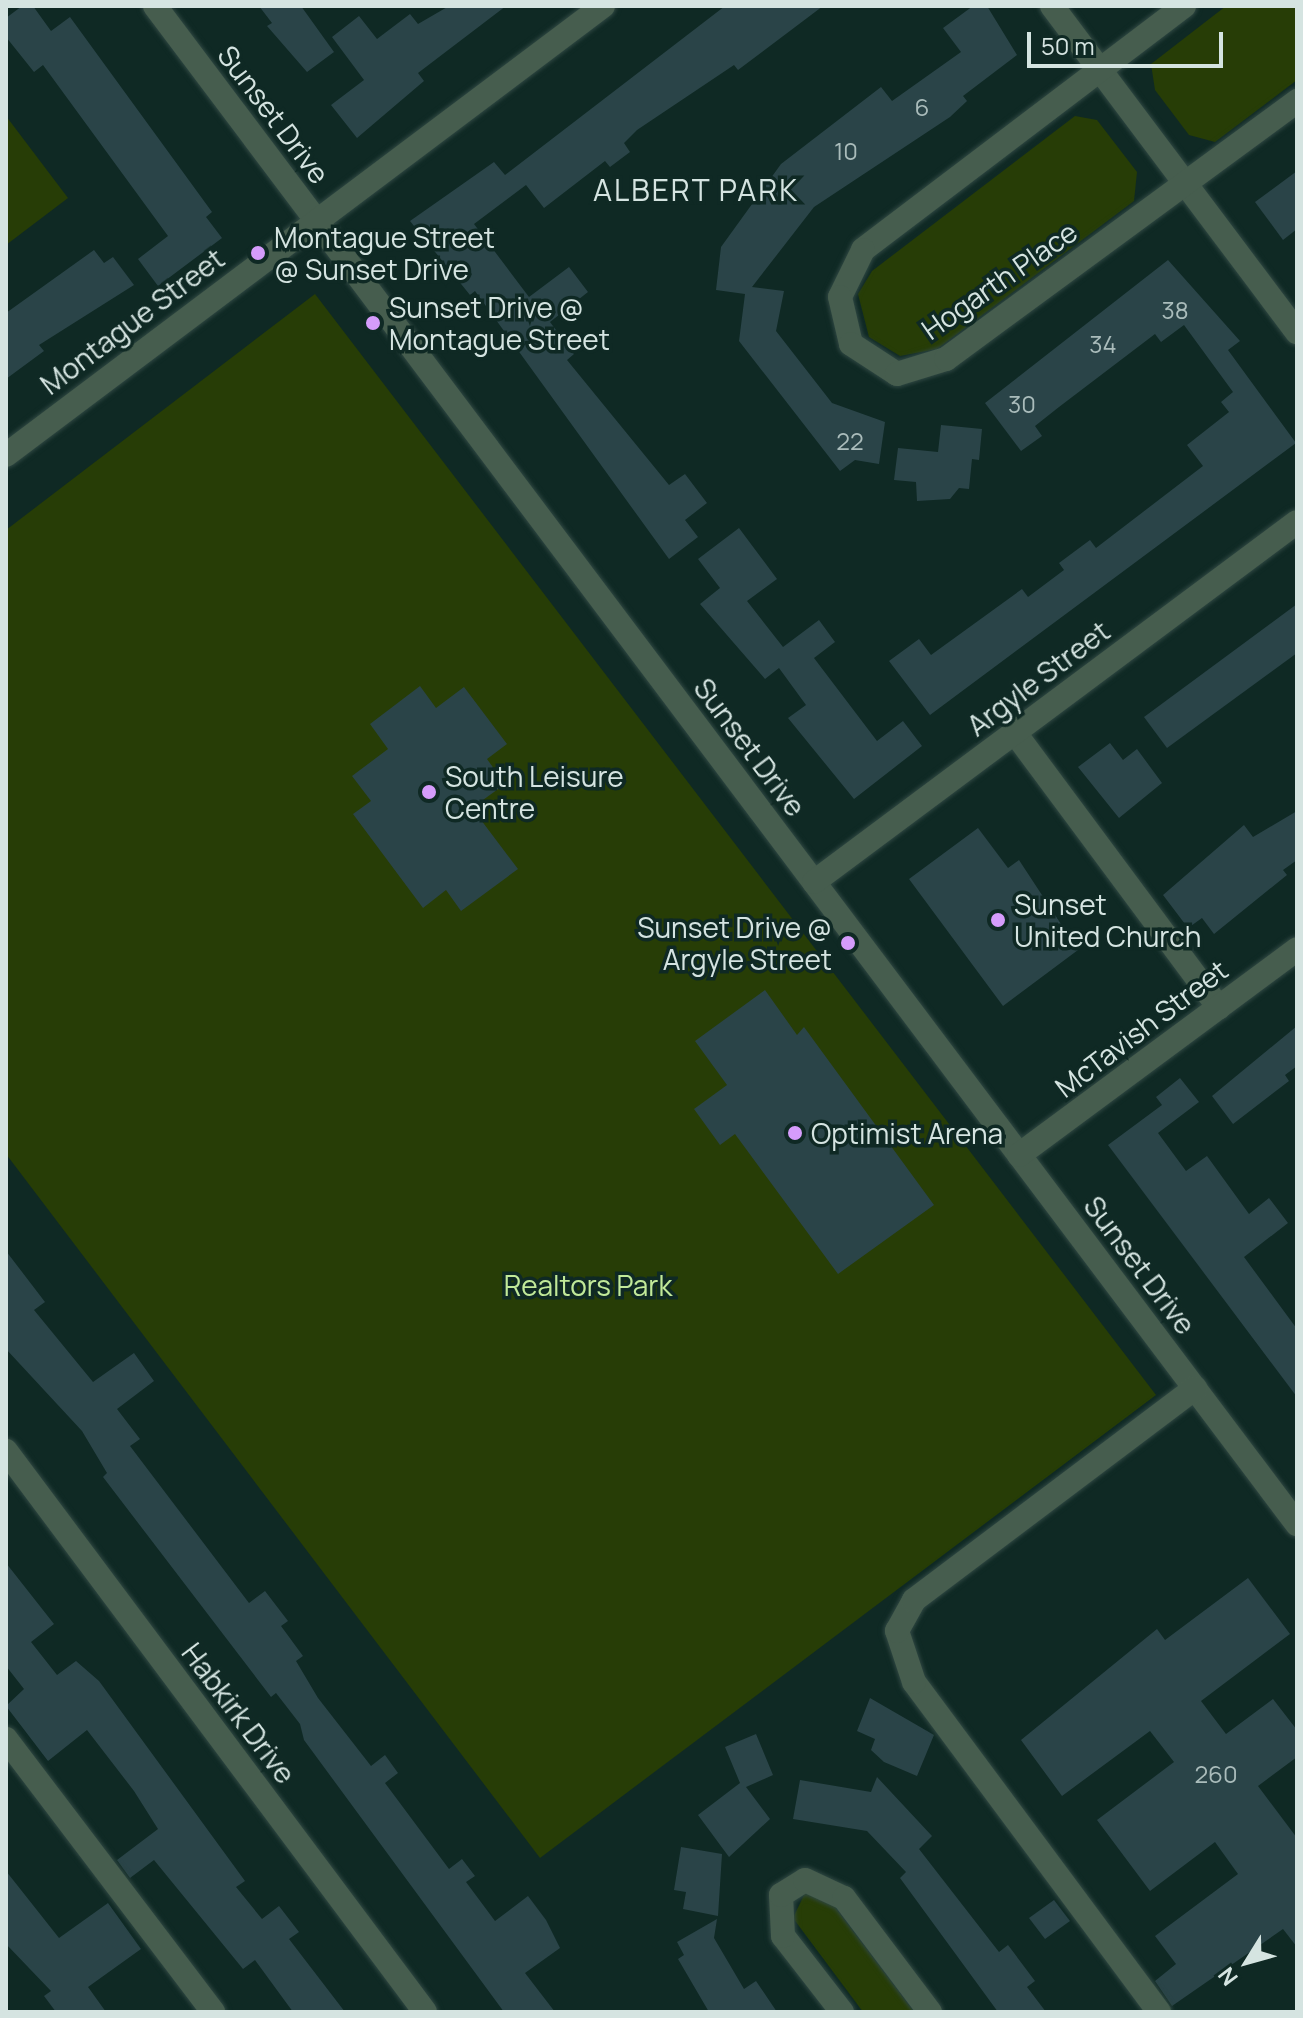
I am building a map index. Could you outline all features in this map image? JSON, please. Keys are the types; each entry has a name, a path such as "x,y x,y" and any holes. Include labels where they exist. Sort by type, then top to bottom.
{"street":[{"name":"Sunset Drive","path":"155,6 1297,1524"},
{"path":"1052,6 1297,332"},
{"path":"1099,70 1184,6"},
{"name":"Montague Street","path":"6,455 592,9"},
{"name":"Hogarth Place","path":"1099,70 863,250 840,297 851,344 897,374 946,359 1185,182"},
{"path":"1185,182 1297,101"},
{"name":"Argyle Street","path":"814,882 1297,522"},
{"path":"1015,733 1219,1008"},
{"name":"McTavish Street","path":"1019,1155 1297,949"},
{"path":"1159,2012 914,1682 897,1631 914,1600 1195,1388"},
{"name":"Habkirk Drive","path":"8,1458 425,2012"},
{"path":"6,1739 213,2012"},
{"path":"842,2012 783,1936 781,1895 805,1880 844,1898 930,2012"}],"green space":[{"path":"1226,6 1297,6 1297,80 1215,142 1189,135 1155,90 1151,64"},
{"path":"6,116 68,198 6,245"},
{"path":"1075,116 1097,120 1137,172 1134,201 937,349 900,356 869,337 858,294 872,271"},
{"name":"Realtors Park","path":"315,294 1156,1395 540,1858 6,1154 6,530"},
{"path":"805,1893 828,1898 914,2012 863,2012 793,1918"}],"building":[{"path":"22,6 33,6 51,31 70,17 212,212 206,217 222,238 158,286 138,259 168,236 43,65 34,72 6,37 6,18"},
{"path":"259,6 301,6 334,52 307,72 267,26 272,23"},
{"path":"449,6 506,6 418,73 424,81 357,138 331,105 364,80 332,37 359,16 377,39 410,14 418,24"},
{"path":"725,6 823,6 738,70 734,65 637,130 624,143 630,152 610,167 605,161 544,208 526,185 474,224 529,297 569,267 588,292 550,322 574,354 567,360 669,485 685,474 707,503 685,520 698,537 669,559 475,291 470,295 410,221 494,162 505,175"},
{"path":"973,6 987,6 1017,55 963,96 967,101 950,117 814,207 752,287 784,291 776,331 832,403 885,422 879,464 855,460 840,471 739,341 745,294 716,290 721,247 781,164 881,87 892,101 961,52 943,28"},
{"path":"1297,171 1297,229 1283,240 1255,202"},
{"path":"94,250 104,263 113,257 134,285 39,345 44,351 6,379 6,313"},
{"path":"1168,260 1240,341 1228,350 1296,443 930,715 889,661 919,639 931,655 1022,589 1028,597 1064,570 1059,563 1090,540 1096,548 1203,466 1187,445 1229,412 1221,402 1233,392 1184,325 1161,342 1155,334 1059,407 1035,426 1042,436 1021,451 985,403"},
{"path":"941,425 982,429 979,460 972,459 969,489 959,488 950,499 917,501 916,482 894,480 898,448 938,452"},
{"path":"739,528 777,579 747,601 783,647 819,620 835,642 814,658 877,741 903,721 922,746 854,799 788,718 806,705 779,668 765,679 700,604 720,588 698,559"},
{"path":"1297,604 1297,653 1167,748 1144,717"},
{"name":"South Leisure Centre","path":"420,686 436,708 464,687 507,744 487,759 505,784 472,808 518,869 461,911 446,890 423,908 353,814 371,801 352,776 388,749 370,724"},
{"path":"1110,743 1123,760 1137,749 1162,783 1119,818 1078,767"},
{"path":"1297,811 1297,860 1283,870 1287,875 1214,934 1202,918 1188,928 1163,895 1244,825 1253,837"},
{"name":"Sunset United Church","path":"978,828 1008,868 1019,860 1078,950 1003,1006 909,879"},
{"name":"Optimist Arena","path":"765,990 797,1035 804,1027 934,1205 838,1274 735,1134 720,1145 694,1109 727,1085 695,1041"},
{"path":"1297,1026 1297,1066 1285,1075 1289,1081 1233,1124 1212,1096"},
{"path":"1180,1078 1199,1102 1158,1133 1186,1171 1207,1156 1249,1214 1269,1198 1288,1223 1244,1257 1297,1329 1297,1397 1108,1145 1162,1105 1156,1097"},
{"path":"6,1251 45,1302 34,1310 93,1382 134,1353 154,1381 117,1409 140,1439 130,1446 249,1603 265,1591 288,1621 281,1626 303,1656 296,1661 318,1698 371,1766 385,1755 398,1773 385,1783 449,1869 462,1859 475,1876 466,1882 495,1921 528,1896 546,1920 560,1948 525,1973 555,2012 504,2012 304,1740 300,1724 276,1693 271,1697 103,1477 107,1473 82,1431 6,1349"},
{"path":"6,1563 54,1624 31,1642 57,1675 76,1661 99,1681 245,1881 236,1887 262,1919 279,1906 299,1932 289,1939 345,2012 293,2012 255,1960 243,1969 154,1860 130,1878 117,1860 158,1829 134,1791 87,1730 48,1761 6,1706 24,1689 6,1666"},
{"path":"1248,1578 1290,1634 1201,1701 1226,1734 1273,1699 1297,1730 1297,1757 1258,1786 1297,1838 1297,1947 1283,1929 1172,2006 1155,1981 1176,1964 1155,1936 1238,1874 1215,1842 1150,1891 1097,1820 1174,1762 1150,1731 1062,1796 1021,1740 1157,1629 1165,1640"},
{"path":"870,1698 934,1735 917,1776 884,1762 871,1750 875,1739 857,1731"},
{"path":"756,1734 773,1775 746,1787 770,1819 729,1857 698,1815 740,1783 725,1747"},
{"path":"877,1777 932,1836 919,1849 999,1952 1008,1945 1035,1981 1027,1987 1046,2012 998,2012 900,1878 906,1872 867,1831 793,1819 800,1780 871,1792"},
{"path":"681,1847 722,1854 718,1916 683,1909 686,1892 674,1890"},
{"path":"6,1871 59,1938 108,1903 141,1949 88,1987 106,2012 56,2012 44,1996 51,1991 6,1944"},
{"path":"1054,1900 1070,1921 1045,1939 1029,1918"},
{"path":"717,1919 714,1938 744,1989 756,1981 777,2012 709,2012 678,1959 684,1955 677,1942"}],"place":[{"name":"Montague Street @ Sunset Drive","path":"258,253"},
{"name":"Sunset Drive @ Montague Street","path":"373,323"},
{"name":"South Leisure Centre","path":"429,792"},
{"name":"Sunset United Church","path":"998,920"},
{"name":"Sunset Drive @ Argyle Street","path":"848,943"},
{"name":"Optimist Arena","path":"795,1133"}],"district":[{"name":"ALBERT PARK","path":"696,190"}]}
